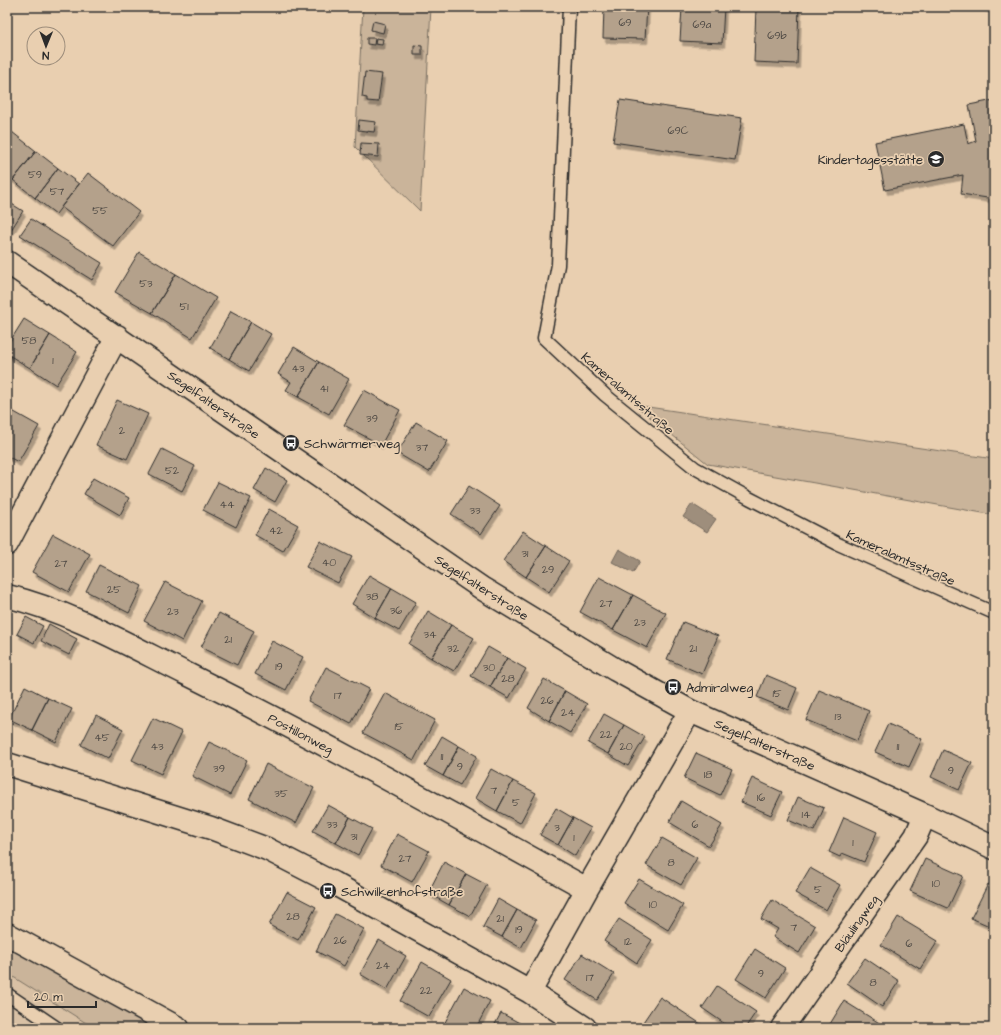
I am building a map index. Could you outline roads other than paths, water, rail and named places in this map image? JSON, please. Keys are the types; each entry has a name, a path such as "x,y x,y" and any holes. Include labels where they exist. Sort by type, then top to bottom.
{"street":[{"name":"Segelfalterstraße","path":"7,262 117,336 483,589 610,666 690,711 925,815 994,848"},
{"path":"7,544 117,336"},
{"name":"Postillonweg","path":"7,596 29,601 67,615 215,688 409,790 587,889"},
{"path":"530,992 587,889 690,711"},
{"path":"7,764 211,828 267,849 333,883 530,992 585,1028"},
{"name":"Bläulingweg","path":"782,1028 916,836 925,815"},
{"path":"7,934 178,1028"}],"lane":[{"name":"Kameralamtsstraße","path":"569,7 558,266 544,338 605,395 695,468 838,544 994,614"},
{"path":"7,994 57,1028"}],"place":[{"name":"Kindertagesstätte","path":"936,159"},
{"name":"Schwärmerweg","path":"291,443"},
{"name":"Admiralweg","path":"673,687"},
{"name":"Schwilkenhofstraße","path":"328,891"}]}
